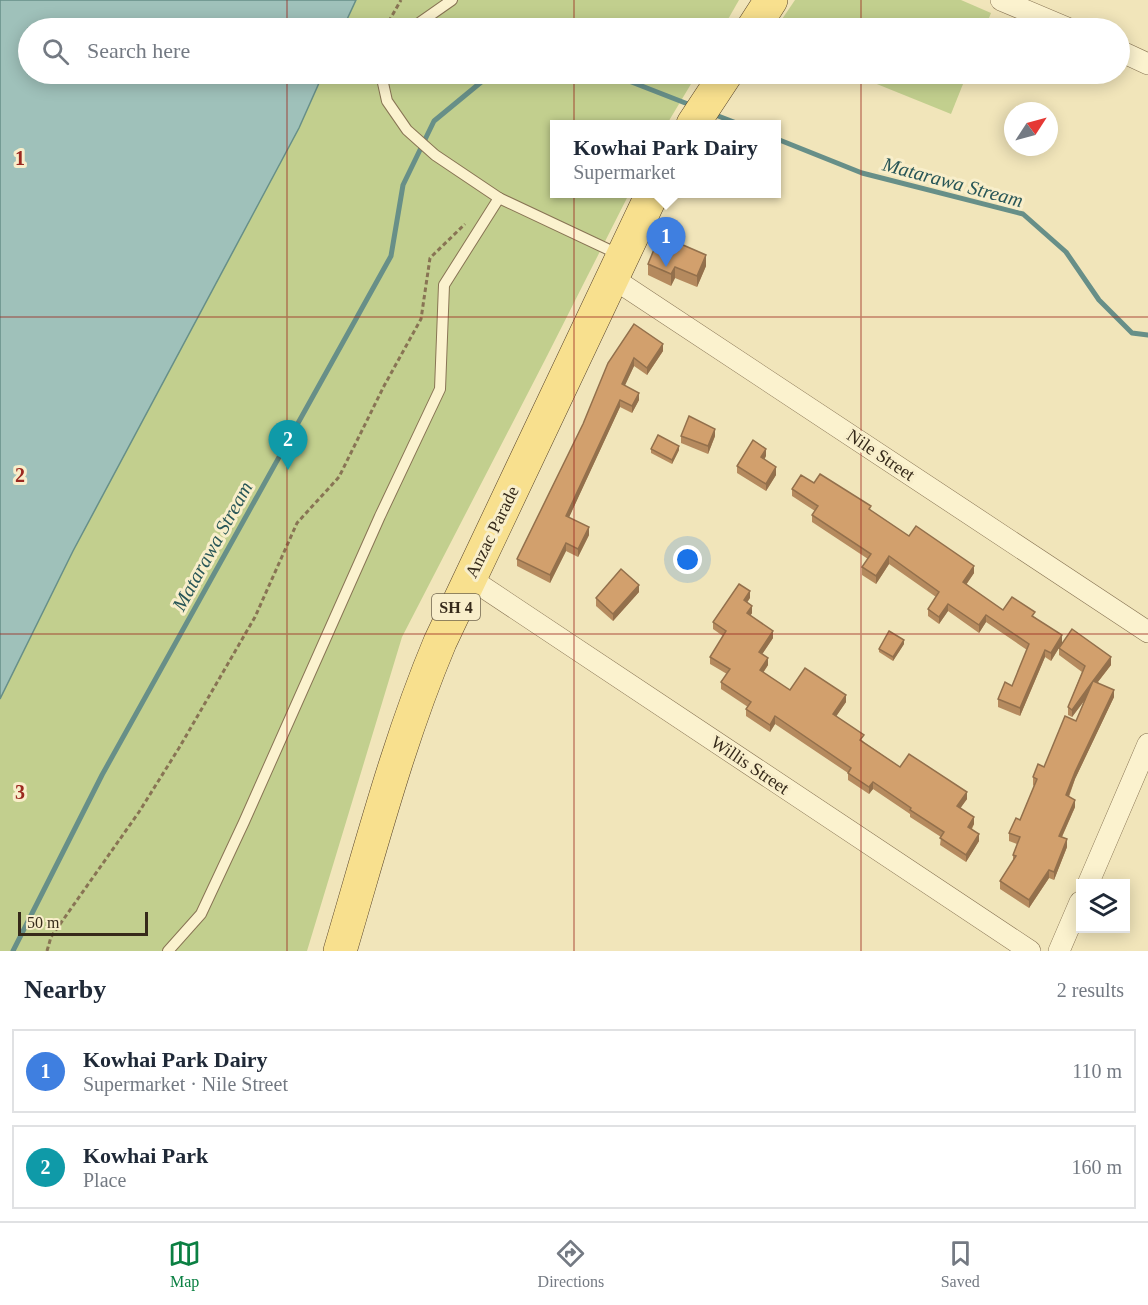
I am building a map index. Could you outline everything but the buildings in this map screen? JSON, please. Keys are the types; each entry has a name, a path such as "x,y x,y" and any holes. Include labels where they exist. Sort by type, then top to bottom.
{"main road":[{"path":"759,18 771,0"},
{"name":"Anzac Parade","path":"340,951 411,716 440,642 650,198"}],"street":[{"path":"1001,0 1043,18"},
{"path":"1130,56 1148,63"},
{"name":"Nile Street","path":"619,268 1148,632"},
{"name":"Willis Street","path":"469,580 1030,951"},
{"path":"1090,879 1148,744"},
{"path":"1059,951 1076,911"}],"lane":[{"path":"426,18 452,0"},
{"path":"383,84 387,101 407,130 435,155 499,198 619,268"},
{"path":"168,951 201,914 380,516 440,389 444,285 499,198"}],"path":[{"path":"391,18 401,0"},
{"path":"47,951 51,937 139,812 255,617 297,523 339,477 384,386 421,319 430,258 479,210 499,198"}],"green space":[{"path":"333,0 739,0 729,18 323,18"},
{"path":"795,0 961,0 991,13 989,18 783,18"},
{"path":"288,84 691,84 669,120 550,120 550,198 627,198 402,637 307,951 0,951 0,674"},
{"path":"877,84 963,84 951,114"}],"water":[{"path":"0,0 356,0 348,18 18,18 18,84 319,84 299,128 73,551 0,699"}],"waterway":[{"name":"Matarawa Stream","path":"13,951 102,775 391,256 403,185 434,121 479,84"},
{"name":"Matarawa Stream","path":"637,84 693,106"},
{"name":"Matarawa Stream","path":"713,114 729,120"},
{"name":"Matarawa Stream","path":"781,141 862,173 1023,214 1066,252 1099,300 1132,333 1148,335"}],"place":[{"name":"Kowhai Park Dairy","path":"666,267"},
{"name":"Kowhai Park","path":"288,470"}]}
